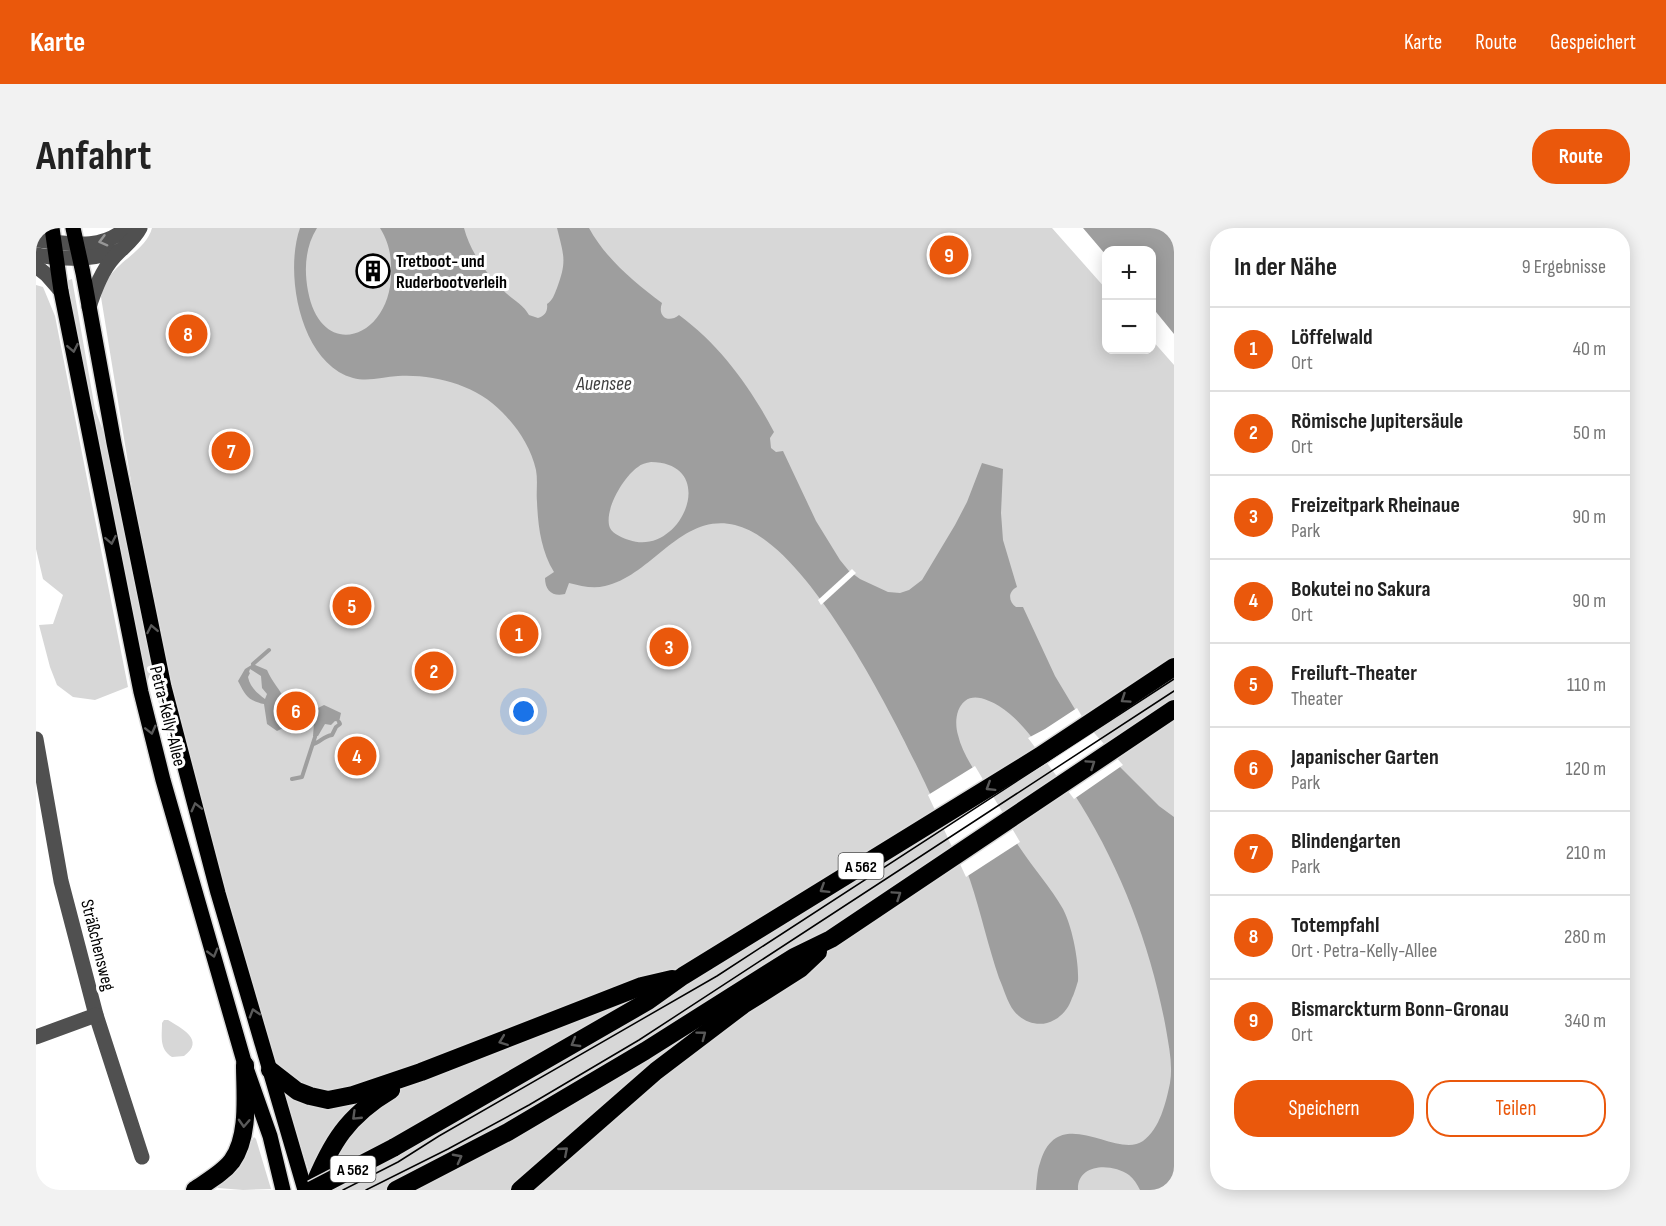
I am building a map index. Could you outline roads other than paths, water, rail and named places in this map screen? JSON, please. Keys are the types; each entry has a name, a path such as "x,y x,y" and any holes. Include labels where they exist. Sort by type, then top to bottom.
{"highway":[{"name":"A 562","path":"312,1190 393,1148 648,1001 683,976 1040,756 1174,667"},
{"name":"A 562","path":"401,1188 508,1131 645,1051 794,957 831,939 1174,709"},
{"path":"520,1190 656,1071 743,1005 801,969 831,939"},
{"path":"270,1070 297,1091 310,1096 328,1100 352,1095 422,1072 642,986 683,976"},
{"path":"195,1190 219,1174 232,1161 240,1147 244,1131 245,1065"},
{"path":"312,1190 324,1161 347,1124 368,1104 422,1072"}],"main road":[{"name":"Petra-Kelly-Allee","path":"73,228 164,687 218,894 305,1190"},
{"name":"Petra-Kelly-Allee","path":"53,235 141,692 163,780 245,1065 270,1136 282,1190"}],"street":[{"path":"36,255 57,258 113,239 126,228"},
{"path":"89,307 100,278 108,265 119,251 132,242 141,228"},
{"path":"36,240 53,235 93,258 119,251"},
{"path":"36,266 62,291"},
{"name":"Sträßchensweg","path":"36,739 61,881 96,1016 142,1157"},
{"path":"36,1037 96,1016"}],"water":[{"name":"Auensee","path":"300,228 317,228 306,259 308,291 316,314 327,328 341,334 356,333 370,325 382,311 389,291 391,267 387,242 380,228 464,228 474,253 490,276 529,315 538,318 546,313 547,304 554,295 562,271 563,252 557,228 589,228 612,260 662,303 661,312 664,317 671,319 679,315 708,340 733,368 755,399 774,432 770,438 771,448 776,452 783,451 816,521 840,560 860,579 888,592 900,593 909,590 922,580 967,502 982,463 1003,469 1001,513 1003,540 1017,587 1010,594 1012,602 1016,607 1023,607 1055,676 1085,726 1120,767 1159,806 1174,817 1174,1190 1140,1190 1129,1175 1114,1168 1105,1167 1089,1170 1083,1175 1079,1181 1078,1190 1036,1190 1040,1163 1048,1145 1060,1136 1073,1134 1132,1145 1149,1136 1164,1107 1170,1083 1171,1063 1153,971 1123,885 1077,799 1020,724 999,706 978,698 969,699 962,704 956,722 962,748 969,761 1020,848 1063,909 1072,934 1078,973 1075,990 1063,1014 1042,1024 1025,1020 1017,1015 1009,1004 995,966 967,871 956,846 881,696 825,606 795,568 765,540 735,525 716,523 683,536 622,580 596,587 569,583 565,594 553,594 546,586 545,578 554,572 546,556 539,529 536,470 527,446 508,418 480,395 440,379 398,376 359,379 335,369 320,355 309,336 301,314 294,268","holes":["651,462 672,466 684,477 689,492 686,508 677,523 664,536 648,542 629,540 613,532 610,528 609,513 616,494 632,472 641,465"]},
{"path":"1083,228 1174,228 1174,334 1156,312 1156,246 1102,246 1102,250"},
{"path":"253,664 267,670 286,702 304,701 300,707 308,713 324,705 341,713 339,722 335,721 331,725 325,724 315,737 313,736 314,723 295,724 277,731 267,724 264,704 248,697 238,681 245,669","holes":["250,669 261,676 262,688 267,694 265,699 250,684 248,677"]}],"waterway":[{"path":"253,664 269,650"},
{"path":"313,744 332,735 340,724 339,722"},
{"path":"292,779 302,777 315,737"}],"tram line":[{"path":"343,1190 398,1162 439,1136 717,976 1174,679"},
{"path":"366,1190 529,1105 639,1040 1174,691"}],"place":[{"name":"Bismarckturm Bonn-Gronau","path":"949,255"},
{"name":"Tretboot- und Ruderbootverleih","path":"373,271"},
{"name":"Totempfahl","path":"188,334"},
{"name":"Blindengarten","path":"231,451"},
{"name":"Freiluft-Theater","path":"352,606"},
{"name":"Löffelwald","path":"519,634"},
{"name":"Freizeitpark Rheinaue","path":"669,647"},
{"name":"Römische Jupitersäule","path":"434,671"},
{"name":"Japanischer Garten","path":"296,711"},
{"name":"Bokutei no Sakura","path":"357,756"}]}
